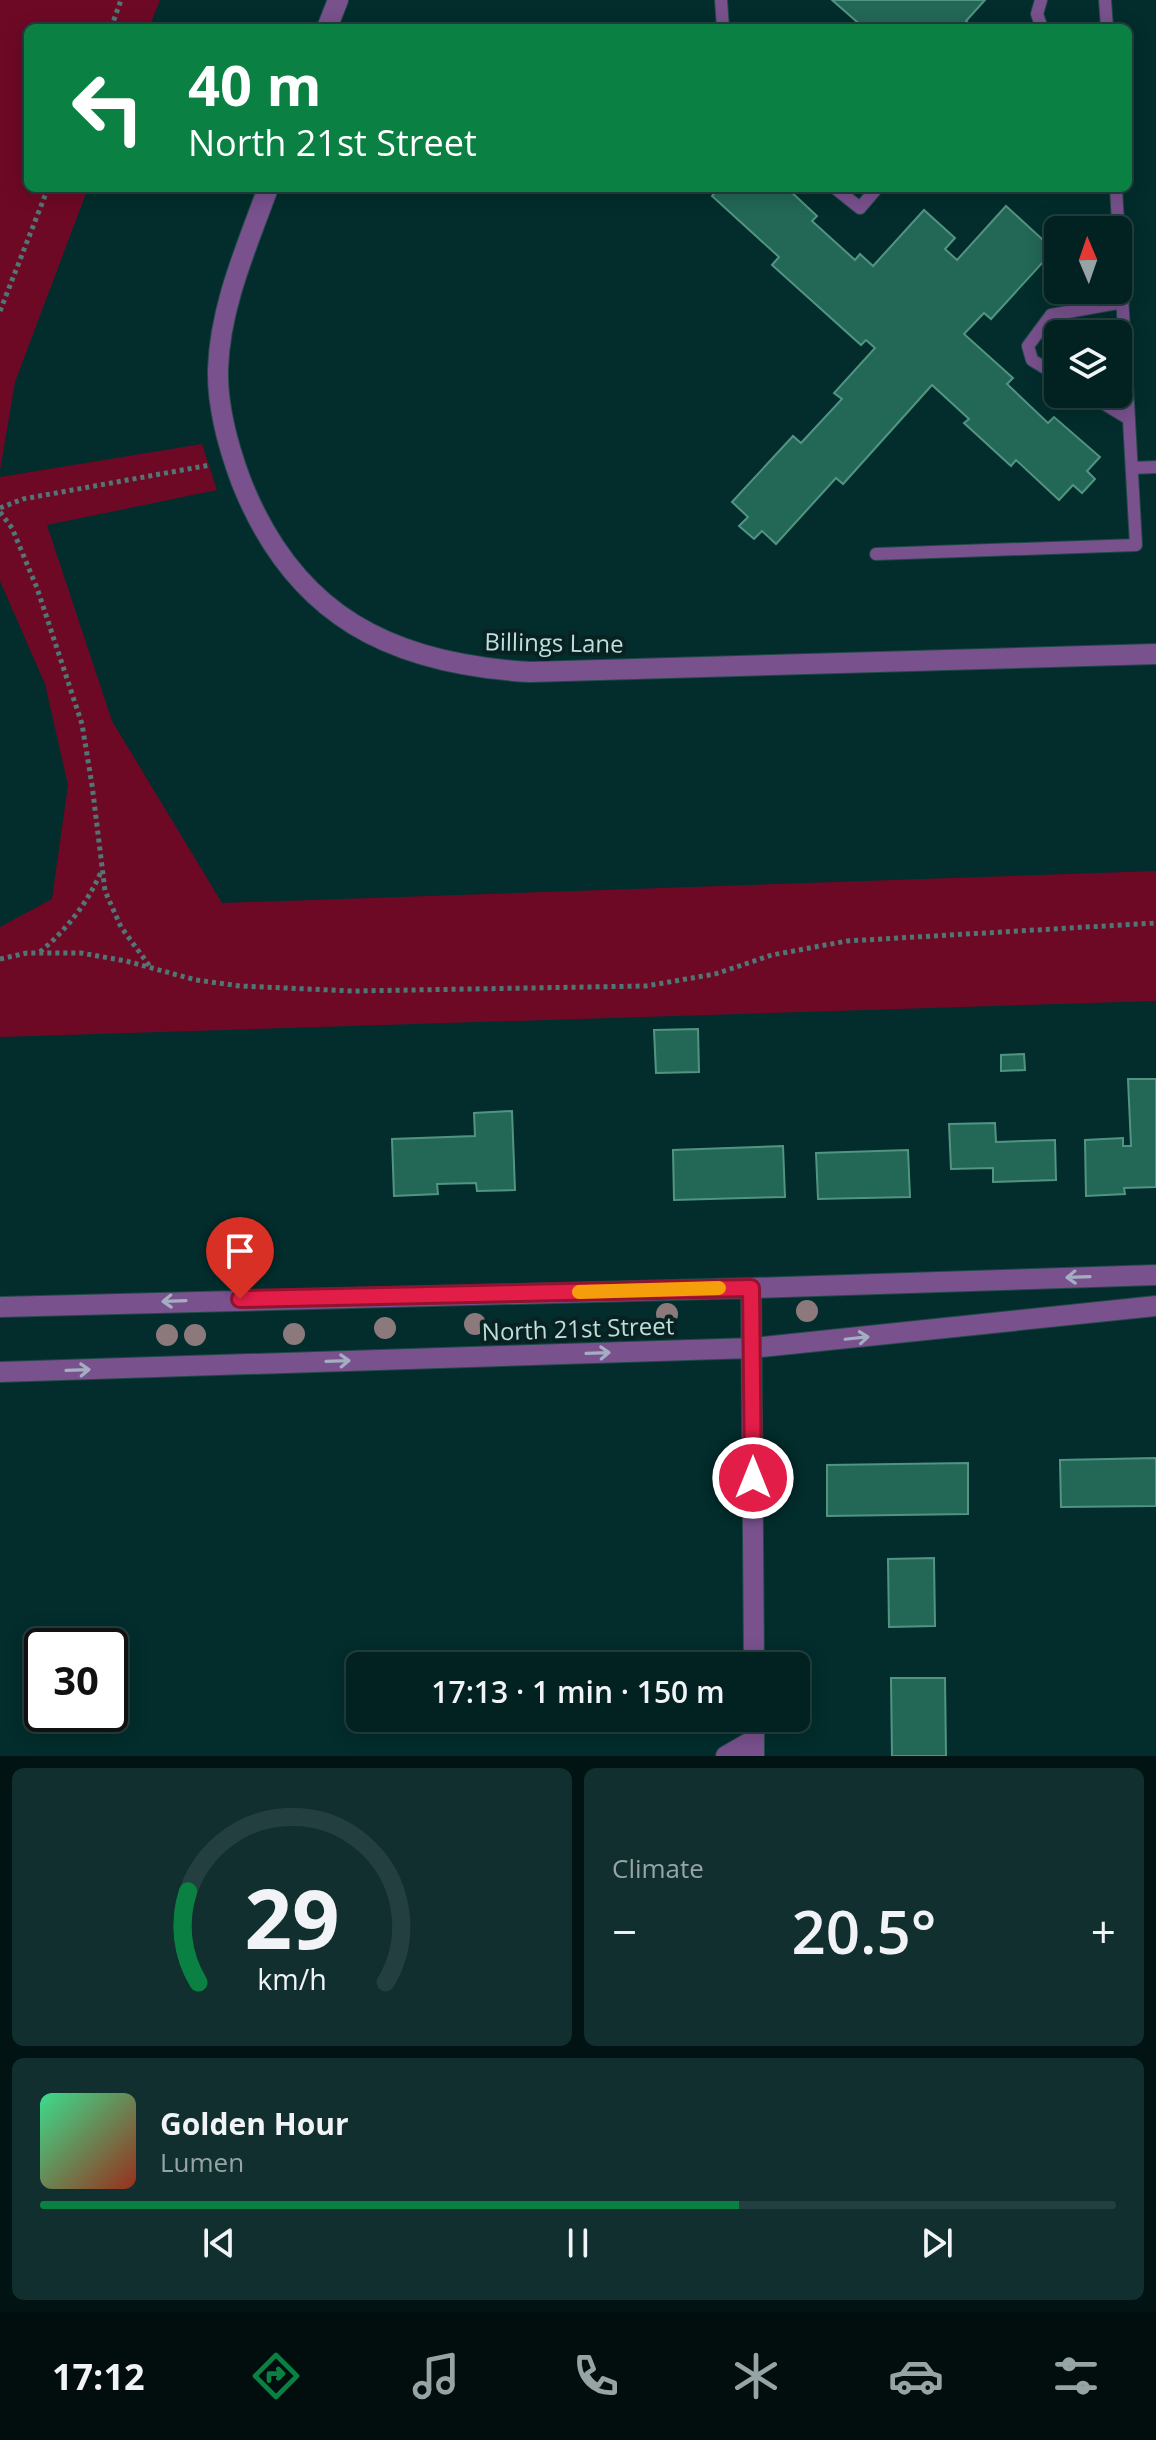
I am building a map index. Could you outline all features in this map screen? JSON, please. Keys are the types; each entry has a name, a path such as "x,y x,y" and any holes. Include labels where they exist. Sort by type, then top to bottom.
{"street":[{"path":"329,24 338,0"},
{"name":"Billings Lane","path":"267,192 234,279 218,370 220,403 234,461 268,539 305,587 362,629 437,660 530,672 1156,654"},
{"name":"North 21st Street","path":"0,1307 1156,1275"},
{"path":"751,1288 754,1652"},
{"name":"North 21st Street","path":"0,1372 752,1348 1156,1306"},
{"path":"726,1756 754,1748"}],"lane":[{"path":"721,0 723,24"},
{"path":"1041,0 1037,14 1041,24"},
{"path":"1105,0 1107,24"},
{"path":"840,192 860,208 874,192"},
{"path":"1116,192 1118,216"},
{"path":"1047,320 1051,315 1112,304"},
{"path":"876,554 1136,545 1123,304"},
{"path":"1044,324 1028,346 1032,360 1044,367"},
{"path":"1111,408 1129,419"},
{"path":"1132,468 1156,467"}],"path":[{"path":"112,24 121,0"},
{"path":"0,311 46,192"},
{"path":"151,969 121,927 105,891 82,724 37,588 12,528 0,510 23,499 234,461"},
{"path":"39,953 59,935 90,896 101,871"},
{"path":"0,959 27,953 81,953 196,980 240,986 353,991 646,986 715,974 772,955 847,941 1156,923"}],"shaded area":[{"path":"0,0 160,0 151,24 24,24 24,192 86,192 15,382 0,470"},
{"path":"202,444 217,490 47,525 112,721 222,903 1156,871 1156,1001 0,1037 0,927 52,899 68,785 45,684 0,581 0,477"}],"building":[{"path":"832,0 985,0 966,21 969,24 859,24"},
{"path":"716,192 791,192 817,216 812,221 855,260 860,254 873,266 924,210 955,238 945,249 957,260 1006,206 1044,241 1044,261 991,319 984,313 964,334 1013,378 1007,384 1048,423 1054,417 1100,457 1087,471 1095,479 1082,493 1073,485 1059,500 1016,460 1011,466 964,423 969,419 932,385 843,484 836,478 776,544 762,531 754,539 739,526 748,517 732,502 793,436 801,443 842,399 834,393 875,348 866,340 861,345 772,265 779,257 712,196"},
{"path":"698,1029 699,1072 656,1073 654,1030"},
{"path":"1024,1054 1025,1070 1001,1071 1001,1055"},
{"path":"1128,1079 1156,1079 1156,1187 1124,1188 1125,1194 1086,1196 1085,1140 1123,1138 1123,1146 1131,1146"},
{"path":"512,1111 515,1190 477,1191 476,1183 437,1184 438,1194 394,1196 392,1139 475,1136 474,1113"},
{"path":"995,1123 996,1142 1055,1140 1056,1180 993,1182 993,1168 951,1169 949,1124"},
{"path":"783,1146 785,1197 674,1200 673,1150"},
{"path":"908,1150 910,1197 818,1199 816,1153"},
{"path":"1156,1458 1156,1506 1061,1507 1060,1460"},
{"path":"968,1463 968,1514 827,1516 827,1465"},
{"path":"934,1558 935,1626 889,1627 888,1559"},
{"path":"891,1678 945,1678 946,1756 892,1756"}],"slow traffic":[{"path":"579,1292 719,1288"}],"route":[{"path":"240,1299 751,1288 753,1478"}]}
